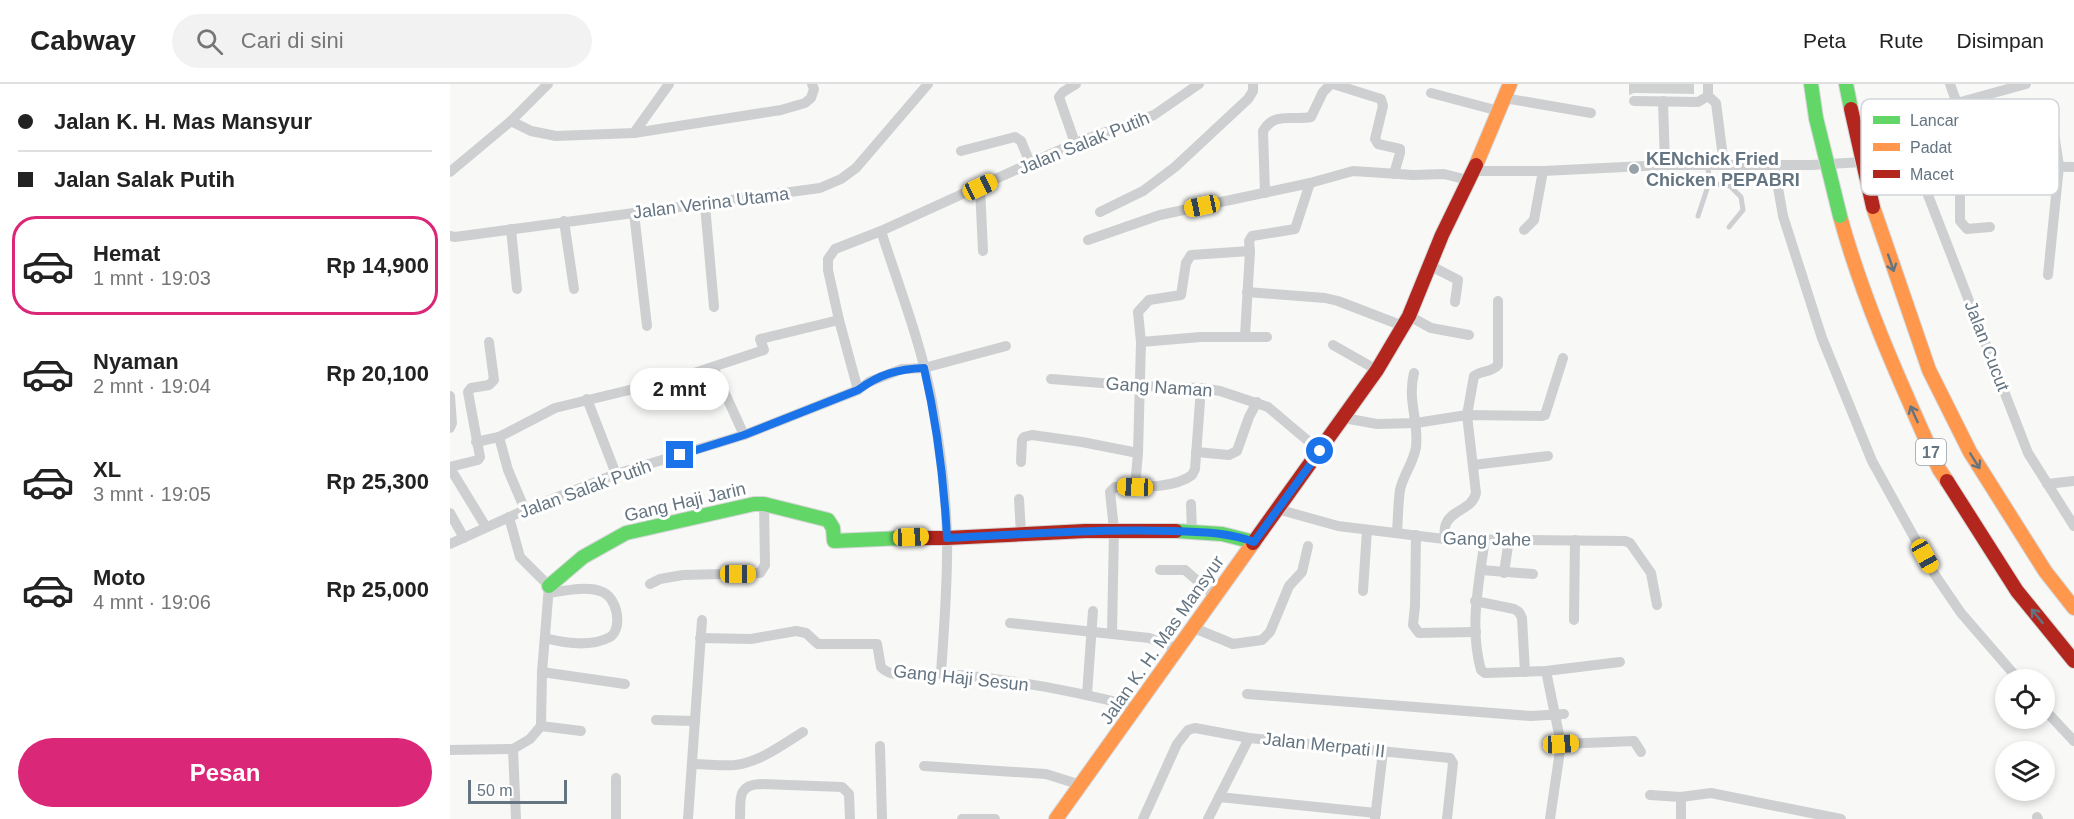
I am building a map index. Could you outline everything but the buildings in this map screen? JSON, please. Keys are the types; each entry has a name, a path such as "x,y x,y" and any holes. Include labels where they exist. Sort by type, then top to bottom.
{"main road":[{"name":"Jalan K. H. Mas Mansyur","path":"1056,819 1377,370 1406,321 1510,84"},
{"name":"17","path":"1811,84 1816,118 1857,274 1898,378 1939,470 2017,591 2074,661"},
{"name":"17","path":"1846,84 1861,159"},
{"name":"17","path":"1870,195 1929,370 1970,452 2045,571 2074,608"},
{"name":"Gang Haji Jarin","path":"549,589 583,557 626,533 738,506 764,504 828,520 833,528 834,541 947,538 1114,529 1192,532 1239,537 1254,542"}],"street":[{"path":"450,172 511,122 548,84"},
{"path":"634,133 669,84"},
{"path":"511,122 531,131 556,136 634,133 781,110 805,103 811,98 814,89 812,84"},
{"name":"Jalan Verina Utama","path":"450,236 705,205 820,188 841,179 856,168 928,84"},
{"path":"1075,143 1059,97 1076,84"},
{"name":"Jalan Salak Putih","path":"858,390 838,320 828,270 828,259 835,249 881,231 1075,143 1154,115 1199,84"},
{"path":"1100,212 1143,191 1175,167 1248,99 1253,91 1253,84"},
{"path":"1265,193 1263,131 1268,123 1278,118 1311,117 1323,92 1332,84 1381,99 1383,106 1375,139 1378,144 1400,149 1394,174"},
{"path":"1950,84 1956,99"},
{"path":"1972,99 2026,84"},
{"path":"1634,101 1698,102 1708,90 1716,103 1724,165"},
{"path":"1431,93 1502,105 1591,113"},
{"path":"1663,101 1665,165"},
{"path":"961,151 1015,137 1022,141 1030,163"},
{"path":"1088,240 1160,215 1310,183 1353,171 1471,176 1665,165 1812,165 1861,162"},
{"path":"1774,165 1784,216 1822,338 1872,461 1935,574 1961,613 2009,669"},
{"path":"2059,166 2074,167"},
{"path":"1524,230 1534,220 1543,171"},
{"path":"1245,336 1249,241 1252,236 1294,229 1310,183"},
{"path":"980,187 983,251"},
{"name":"Jalan Cucut","path":"1928,195 2028,453 2074,526"},
{"path":"1960,195 1960,221 1967,229 1990,227"},
{"path":"2049,274 2056,195"},
{"path":"705,205 714,307"},
{"path":"634,213 647,326"},
{"path":"564,221 574,289"},
{"path":"511,229 518,289"},
{"path":"881,231 924,368 932,402 944,484 947,538 941,673"},
{"path":"1135,487 1141,342 1138,312 1149,300 1181,295 1186,263 1191,255 1250,251"},
{"path":"1429,265 1458,280 1455,302"},
{"path":"1247,292 1325,298 1431,328 1469,335"},
{"path":"1444,539 1446,525 1451,516 1471,504 1474,499 1473,465 1467,415 1474,376 1493,370 1498,365 1498,301"},
{"path":"476,442 499,437 555,408 679,378 764,350 760,339 838,320"},
{"path":"1141,342 1201,337 1267,337"},
{"path":"486,527 450,467 478,460 480,453 476,442 468,392 471,388 489,386 494,380 489,342"},
{"path":"1334,345 1377,370"},
{"name":"Jalan Salak Putih","path":"450,544 525,510 616,474 744,435 858,390 869,382 902,369 924,368 1006,346"},
{"path":"1344,418 1377,424 1416,423 1467,415 1538,417 1545,415 1563,358"},
{"path":"713,366 744,435"},
{"path":"1397,532 1400,489 1416,449 1416,423 1411,406 1410,387 1414,373"},
{"name":"Gang Naman","path":"1051,379 1220,391 1268,407 1320,451"},
{"path":"1112,634 1114,529 1110,490 1115,487 1180,482 1192,475 1195,469 1201,388"},
{"path":"450,396 452,423 450,428"},
{"path":"587,399 616,474"},
{"path":"1196,452 1229,455 1238,451 1249,417 1257,402"},
{"path":"1021,462 1022,440 1032,435 1061,438 1138,453"},
{"path":"499,437 508,470 525,510"},
{"path":"1473,465 1548,456"},
{"path":"2047,484 2074,481"},
{"path":"1019,499 1021,534"},
{"path":"650,584 660,579 683,574 760,573 765,565 764,504"},
{"path":"1191,504 1192,532"},
{"name":"Gang Jahe","path":"1277,509 1338,526 1444,539 1575,540 1630,543 1651,573 1658,606"},
{"path":"450,513 464,538"},
{"path":"509,517 520,557 549,589 597,590 607,594 616,607 615,628 611,636 601,640 561,642 545,638"},
{"path":"1363,591 1367,530"},
{"path":"1416,535 1413,625 1419,633 1476,632"},
{"path":"1485,539 1475,601 1481,670 1485,673 1546,671 1620,662"},
{"path":"1504,573 1509,539"},
{"path":"1574,620 1575,540"},
{"path":"1194,628 1233,644 1262,640 1270,632 1289,586 1302,573 1308,546"},
{"path":"1160,570 1185,570 1216,597"},
{"path":"1480,570 1533,574"},
{"path":"450,750 513,749 530,739 541,726 542,672 549,589"},
{"path":"1475,601 1519,612 1522,618 1525,672"},
{"path":"1087,694 1093,611"},
{"path":"688,819 702,620"},
{"path":"1010,623 1149,639 1179,649"},
{"name":"Gang Haji Sesun","path":"700,638 751,639 795,631 802,632 807,633 818,644 877,644 881,667 890,674 941,673 989,678 1087,694 1137,707"},
{"path":"1546,671 1559,715 1561,744 1550,819"},
{"path":"542,672 625,684"},
{"path":"1247,694 1531,716 1559,715"},
{"path":"656,720 694,721"},
{"path":"2055,720 2074,741"},
{"path":"541,726 581,731"},
{"name":"Jalan Merpati II","path":"1143,819 1177,744 1188,730 1196,728 1249,738 1450,758 1453,763 1447,819"},
{"path":"693,764 735,765 749,762 803,732"},
{"path":"1208,819 1249,738"},
{"path":"1561,744 1634,741 1641,752"},
{"path":"880,746 882,819"},
{"path":"513,749 516,819"},
{"path":"1220,796 1376,816 1383,751"},
{"path":"924,766 1046,774 1081,785"},
{"path":"616,778 616,819"},
{"path":"740,819 741,794 748,786 760,784 842,787 849,794 850,819"},
{"path":"1650,795 1681,797 1711,793 1841,819"},
{"path":"1681,797 1681,819"},
{"path":"962,819 995,819"}],"lane":[{"path":"1698,216 1709,183 1708,165"},
{"path":"1709,183 1730,186 1741,197 1743,210 1730,227"}],"traffic: fast":[{"path":"1811,84 1816,118"},
{"path":"1846,84 1851,109"},
{"path":"1816,118 1840,216"},
{"path":"549,586 583,557 626,533 754,504 764,504 828,520 833,528 834,541 903,538"},
{"path":"1176,531 1222,534 1254,542"}],"traffic: slow":[{"path":"1476,165 1510,84"},
{"path":"1873,207 1929,370 1970,452 2045,571 2074,608"},
{"path":"1840,216 1860,281 1885,344 1939,469 1947,481"},
{"path":"1056,819 1253,543"}],"traffic: jam":[{"path":"1851,109 1861,154"},
{"path":"1253,543 1377,370 1409,316 1442,235 1476,165"},
{"path":"1870,195 1873,207"},
{"path":"1947,481 2017,591 2074,661"},
{"path":"903,538 1085,531 1176,531"}],"place":[{"name":"KENchick Fried Chicken PEPABRI","path":"1634,169"}],"route":[{"path":"680,455 744,435 858,390 883,375 902,369 924,368 932,402 944,484 947,538 1114,529 1192,532 1239,537 1254,542 1320,451"}]}
